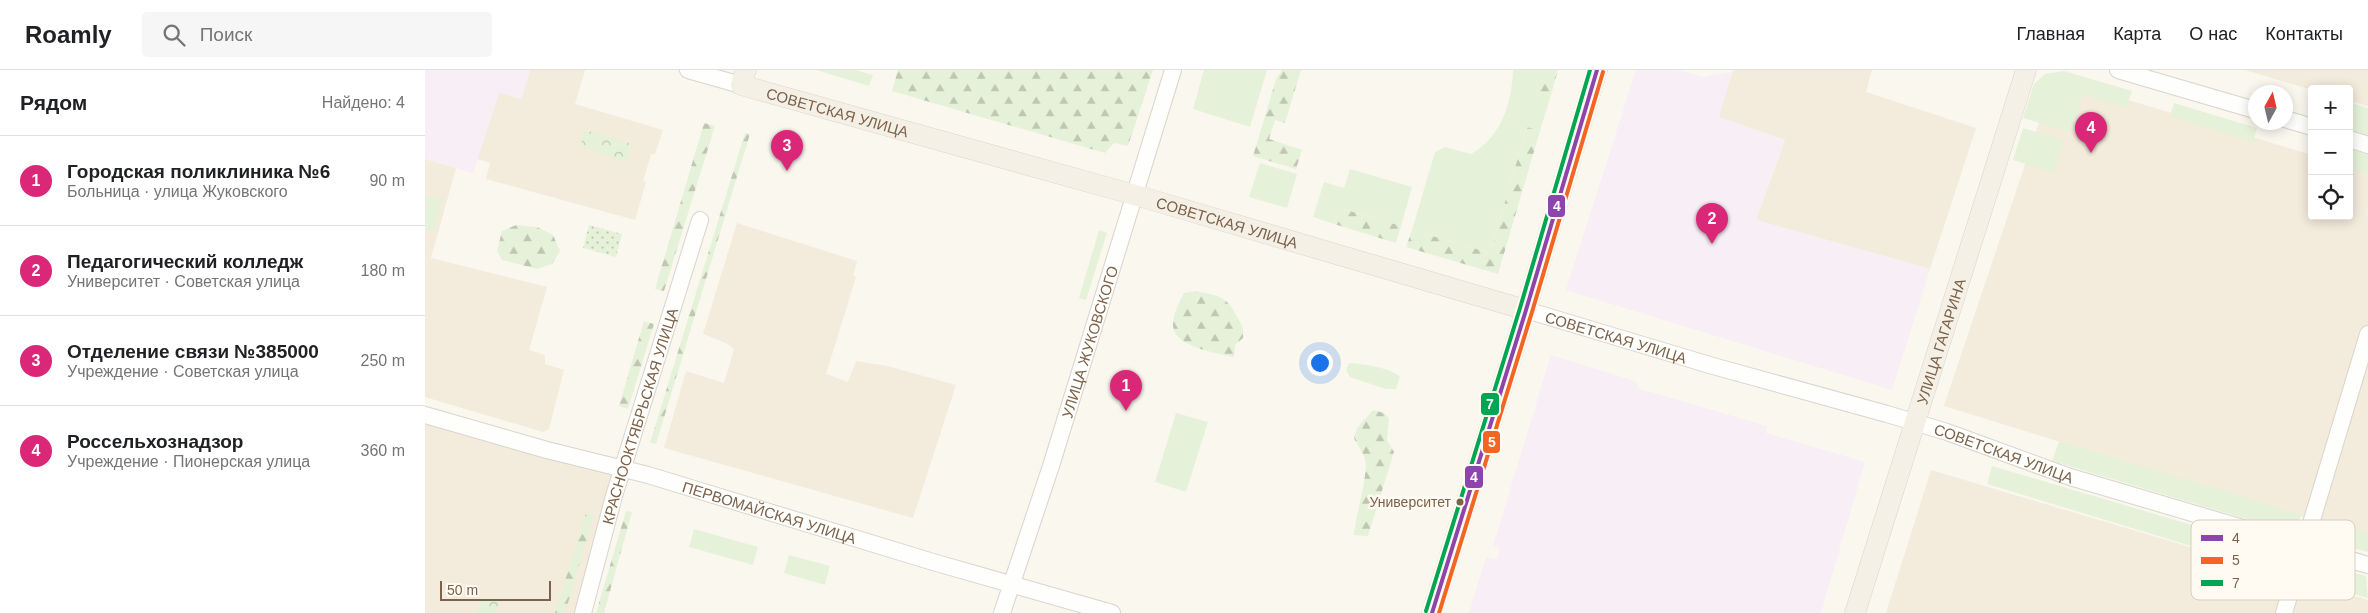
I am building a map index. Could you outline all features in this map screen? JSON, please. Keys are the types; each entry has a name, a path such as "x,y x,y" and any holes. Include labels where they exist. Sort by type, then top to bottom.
{"main road":[{"path":"1432,613 1526,310 1597,70"},
{"name":"УЛИЦА ГАГАРИНА","path":"1855,613 2026,70"},
{"name":"СОВЕТСКАЯ УЛИЦА","path":"744,77 1526,310"}],"street":[{"name":"СОВЕТСКАЯ УЛИЦА","path":"688,70 744,77"},
{"name":"УЛИЦА ЖУКОВСКОГО","path":"1002,613 1051,466 1173,70"},
{"path":"2118,70 2248,108"},
{"path":"2293,121 2308,126"},
{"path":"2353,140 2368,145"},
{"name":"КРАСНООКТЯБРЬСКАЯ УЛИЦА","path":"583,613 623,468 700,220"},
{"name":"СОВЕТСКАЯ УЛИЦА","path":"1526,310 1713,366 1916,422 2070,477 2214,520"},
{"path":"2312,520 2368,334"},
{"name":"ПЕРВОМАЙСКАЯ УЛИЦА","path":"425,415 623,468 1112,613"},
{"name":"СОВЕТСКАЯ УЛИЦА","path":"2355,561 2368,565"},
{"path":"2284,613 2288,600"}],"shaded area":[{"path":"425,70 530,70 521,99 499,93 473,173 425,159"},
{"path":"530,70 585,70 575,104 663,130 655,154 651,154 643,181 646,182 635,220 486,179 490,163 477,159 499,92 521,99"},
{"path":"1636,70 1677,70 1703,77 1732,72 1719,117 1785,140 1756,220 1930,269 1892,390 1566,290"},
{"path":"1733,70 1872,70 1866,92 1976,128 1930,269 1756,220 1785,140 1718,117"},
{"path":"2245,70 2368,70 2368,106 2353,102 2353,85 2308,85 2308,89"},
{"path":"2054,78 2308,154 2308,220 2353,220 2353,167 2368,172 2368,537 2355,533 2355,520 2313,520 1944,406"},
{"path":"425,159 456,168 431,258 547,287 529,350 545,355 545,364 564,370 549,429 543,432 425,397"},
{"path":"737,223 857,261 853,276 856,277 826,374 848,382 856,361 887,366 956,385 913,518 664,448 686,371 724,383 734,349 726,343 703,334"},
{"path":"1551,355 1638,382 1637,388 1767,426 1766,433 1865,462 1821,613 1469,613 1486,557 1497,559 1500,548 1493,546"},
{"path":"425,415 623,468 583,613 425,613"},
{"path":"1931,470 2191,547 2191,600 2355,600 2355,596 2368,600 2368,613 1886,613"}],"green space":[{"path":"816,70 855,70 873,75 869,86"},
{"path":"898,70 1153,70 1128,146 1114,143 1105,153 892,91"},
{"path":"1204,70 1267,70 1250,127 1193,109"},
{"path":"1282,70 1301,70 1285,123 1275,120 1269,139 1302,150 1296,169 1253,156 1276,79"},
{"path":"1513,70 1539,70 1534,90 1551,95 1540,131 1527,127 1490,253 1412,230 1435,152 1445,147 1471,154 1490,139 1503,118 1507,106"},
{"path":"1539,70 1558,70 1551,95 1533,90"},
{"path":"2064,71 2132,91 2126,108 2083,94 2071,132 2023,118 2034,84 2045,74"},
{"path":"2174,103 2248,125 2248,130 2256,130 2253,142 2170,116"},
{"path":"2353,103 2368,108 2368,137 2353,131"},
{"path":"704,123 715,126 664,291 655,289"},
{"path":"1527,127 1540,131 1498,274 1406,247 1412,230 1490,253"},
{"path":"2023,128 2064,140 2054,173 2013,160"},
{"path":"585,130 632,144 627,162 580,147"},
{"path":"745,133 750,134 656,444 650,443"},
{"path":"2353,150 2368,154 2368,174 2353,170"},
{"path":"1260,163 1297,174 1287,208 1249,197"},
{"path":"1350,169 1412,187 1401,226 1339,208 1334,224 1313,217 1324,182 1344,188"},
{"path":"425,195 442,200 433,231 425,229"},
{"path":"1339,208 1401,226 1396,243 1334,224"},
{"path":"516,225 537,227 553,235 560,251 552,264 537,269 502,260 497,251 502,231"},
{"path":"589,225 622,234 616,257 583,248"},
{"path":"1099,230 1107,233 1086,300 1079,298"},
{"path":"1196,291 1223,299 1231,307 1242,325 1243,338 1235,345 1234,357 1210,352 1192,345 1178,337 1174,331 1174,316 1184,293"},
{"path":"644,321 654,324 628,409 619,406"},
{"path":"1349,363 1375,366 1400,376 1396,389 1386,389 1350,377 1346,370"},
{"path":"1373,410 1384,413 1389,418 1387,440 1394,452 1368,536 1354,535 1366,466 1364,456 1354,438 1357,428"},
{"path":"1176,413 1208,422 1186,492 1155,482"},
{"path":"2059,441 2302,515 2299,520 2249,520 2052,461"},
{"path":"1992,466 2191,525 2191,546 1987,484"},
{"path":"626,511 632,512 604,613 596,613"},
{"path":"586,513 594,515 565,613 555,613"},
{"path":"694,529 758,547 753,565 689,547"},
{"path":"2355,529 2368,533 2368,552 2355,549"},
{"path":"789,555 830,566 825,585 784,573"},
{"path":"2355,573 2366,576 2368,598 2355,594"},
{"path":"482,596 499,601 496,613 477,613"}],"transit line":[{"name":"7","path":"1426,611 1520,308 1590,70"},
{"name":"4","path":"1432,613 1526,310 1597,70"},
{"name":"5","path":"1439,613 1532,312 1603,72"}],"place":[{"name":"Россельхознадзор","path":"2091,153"},
{"name":"Отделение связи №385000","path":"787,171"},
{"name":"Педагогический колледж","path":"1712,244"},
{"name":"Городская поликлиника №6","path":"1126,411"},
{"name":"Университет","path":"1460,502"}]}
